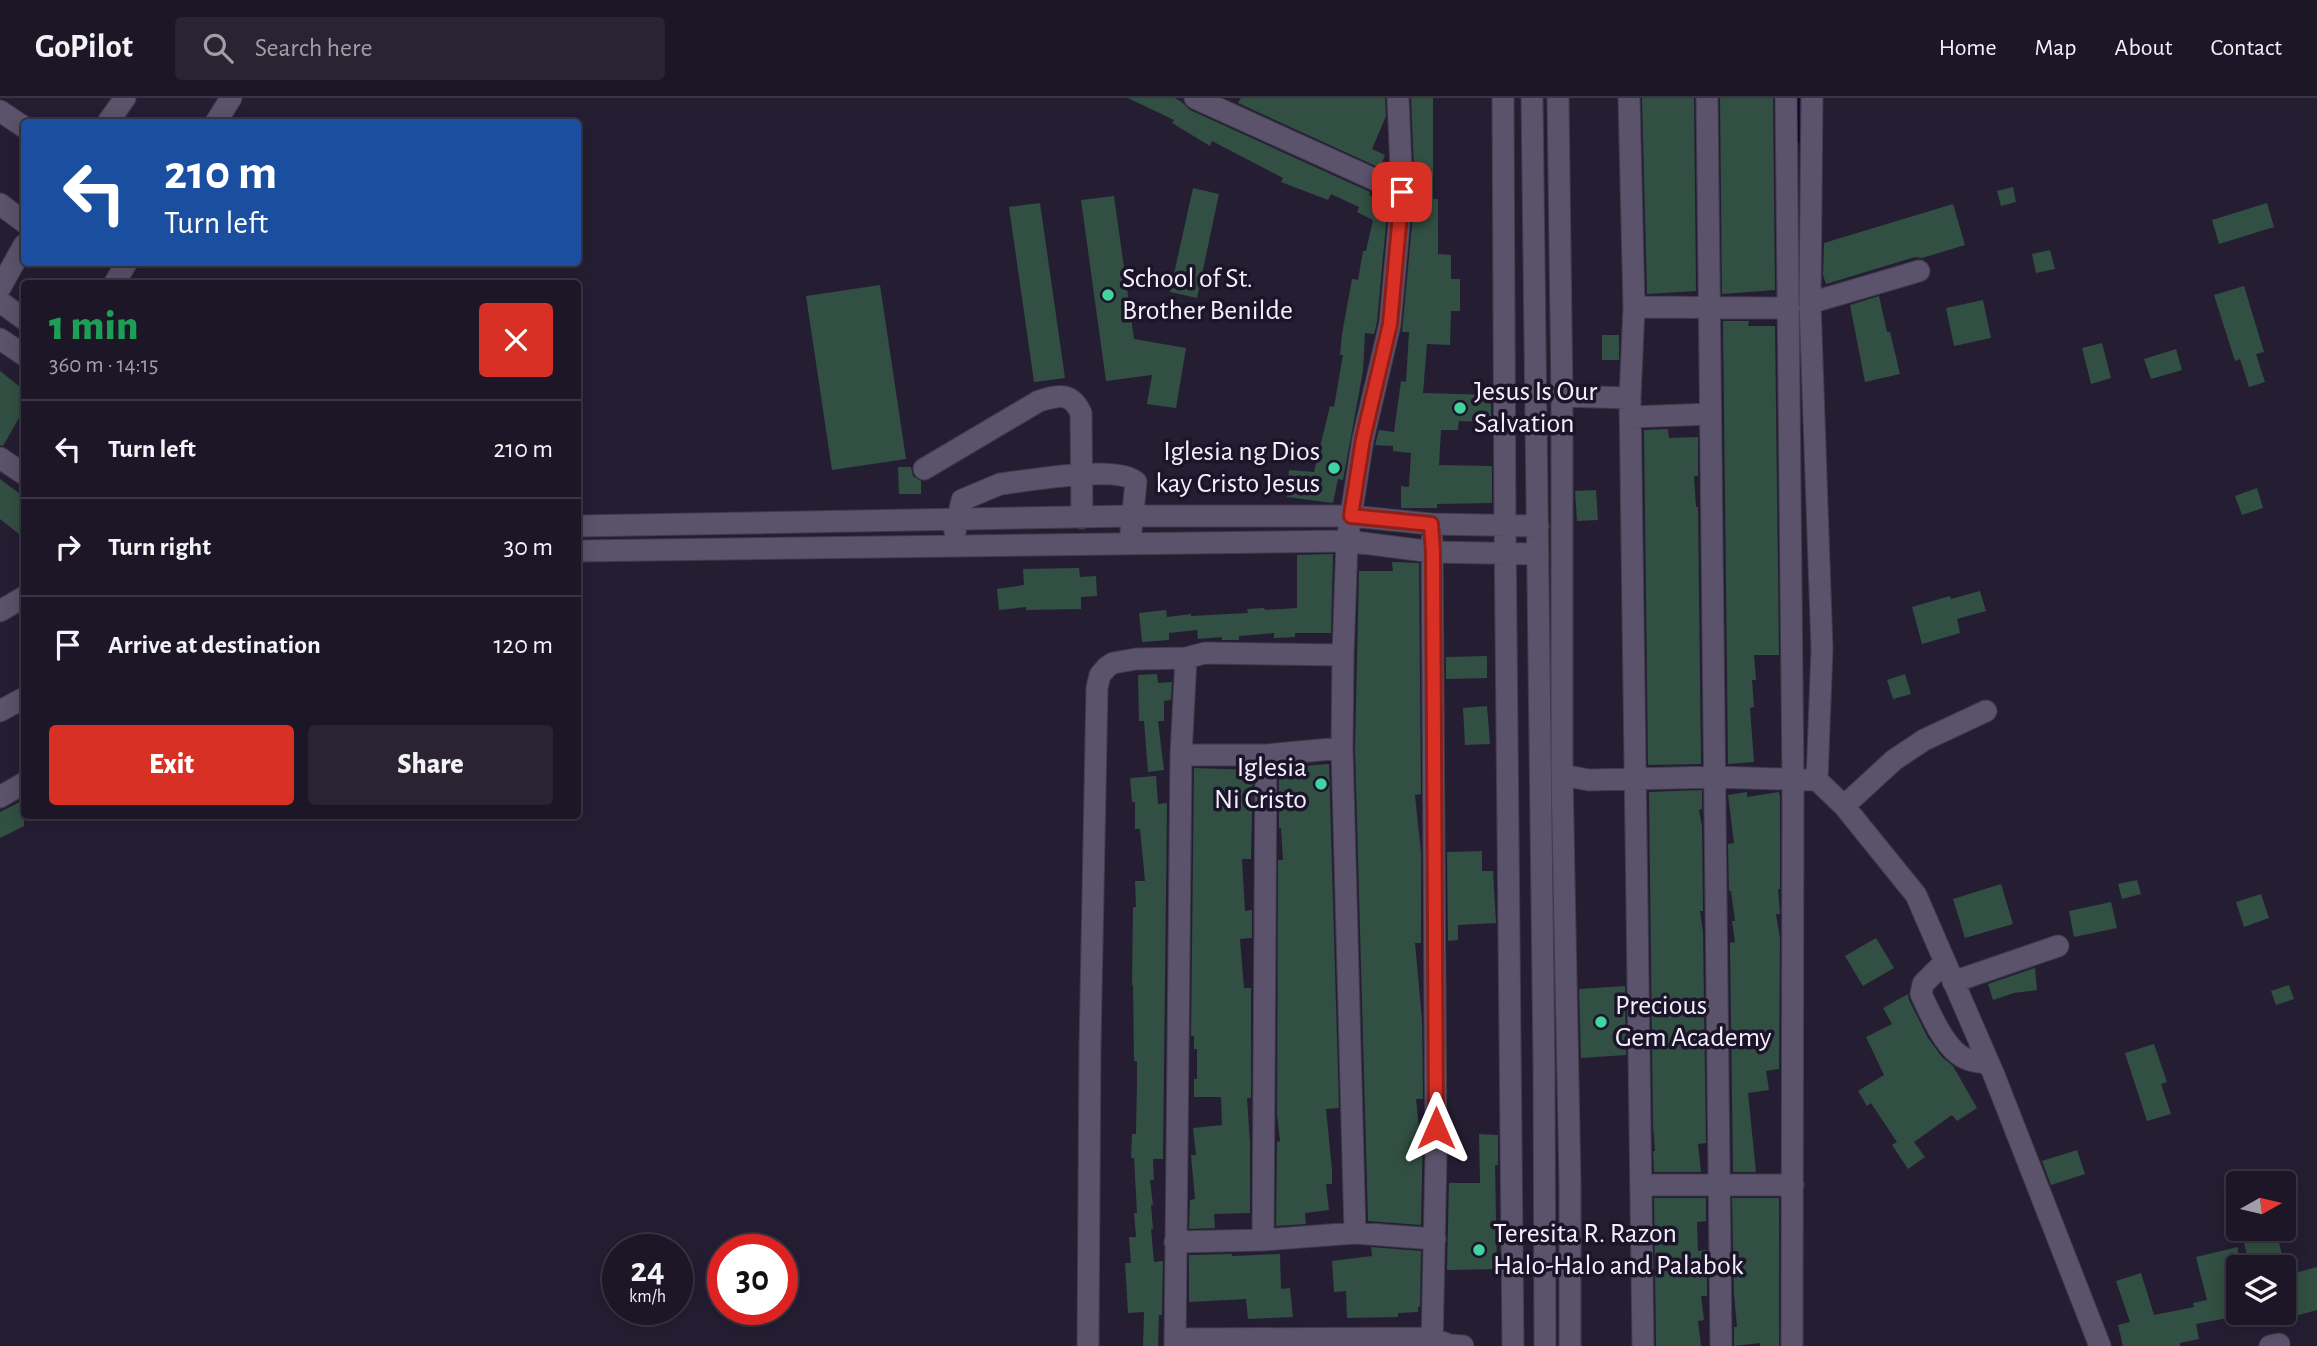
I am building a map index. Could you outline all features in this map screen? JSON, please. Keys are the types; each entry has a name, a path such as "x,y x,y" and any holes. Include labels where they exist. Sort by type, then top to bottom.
{"street":[{"path":"110,119 125,98"},
{"path":"218,119 232,98"},
{"path":"1195,98 1402,192"},
{"path":"1355,1233 1342,748 1347,541 1363,439 1390,324 1402,192 1398,98"},
{"path":"1503,98 1513,1346"},
{"path":"1497,1346 1545,1343 1532,98"},
{"path":"1558,98 1562,396 1562,775 1570,1183 1570,1346"},
{"path":"1629,98 1634,307 1631,407 1643,1346"},
{"path":"1707,98 1721,1346"},
{"path":"1786,98 1821,636 1817,780"},
{"path":"1792,1346 1793,781 1800,305 1812,98"},
{"path":"0,111 21,125"},
{"path":"0,204 21,220"},
{"path":"0,288 21,250"},
{"path":"1634,307 1800,305 1919,271"},
{"path":"0,302 21,317"},
{"path":"0,339 21,353"},
{"path":"1562,396 1631,407 1710,414"},
{"path":"924,469 1040,401 1067,397 1075,402 1081,413 1082,517"},
{"path":"0,458 21,472"},
{"path":"953,548 962,500 1000,484 1101,473 1131,476 1136,482 1129,544"},
{"path":"581,526 1133,516 1351,516 1431,524 1538,526"},
{"path":"1431,524 1436,1155 1432,1342"},
{"path":"607,551 608,525"},
{"path":"581,551 1347,541 1433,552 1538,554"},
{"path":"0,611 21,599"},
{"path":"1088,1346 1097,688 1100,675 1113,663 1136,659 1186,658 1205,653 1343,655"},
{"path":"1186,658 1181,755 1175,1342 1432,1342 1464,1346"},
{"path":"0,711 21,700"},
{"path":"1844,806 1894,760 1924,740 1986,711"},
{"path":"1181,755 1266,755 1342,748"},
{"path":"1263,1240 1266,755"},
{"path":"1562,775 1589,780 1715,777 1817,780 1844,806 1916,895 1924,909 1989,1064 2100,1346"},
{"path":"0,796 21,785"},
{"path":"1989,1064 1965,1059 1956,1053 1939,1029 1921,994 1923,984 1949,973 2058,946"},
{"path":"1641,1185 1793,1185"},
{"path":"1175,1242 1263,1240 1355,1233 1435,1239"}],"building":[{"path":"1128,98 1175,98 1190,110 1388,202 1377,322 1374,334 1365,333 1363,371 1343,480 1338,479 1333,503 1287,497 1289,470 1314,472 1330,406 1334,407 1343,355 1340,355 1342,334 1352,279 1358,280 1363,251 1366,251 1373,220 1357,212 1359,207 1331,194 1328,200 1281,182 1283,178 1212,141 1210,146 1172,123 1174,120"},
{"path":"1241,98 1385,98 1386,116 1372,149 1385,155 1380,168 1238,103"},
{"path":"1411,98 1433,98 1433,199 1438,199 1438,254 1451,255 1451,279 1460,279 1460,311 1451,311 1450,345 1427,344 1423,393 1491,395 1491,422 1459,421 1458,430 1441,430 1439,465 1492,466 1492,503 1401,508 1401,486 1409,487 1411,453 1393,451 1393,446 1375,445 1379,430 1394,432 1401,381 1406,382 1409,332 1402,332 1415,193"},
{"path":"1642,98 1694,98 1696,291 1647,294"},
{"path":"1720,98 1773,98 1775,290 1722,294"},
{"path":"2013,187 2016,202 2001,206 1997,191"},
{"path":"1193,188 1219,194 1197,298 1170,292"},
{"path":"1114,196 1134,339 1186,348 1176,408 1147,404 1152,375 1106,381 1081,200"},
{"path":"1040,203 1065,378 1034,382 1009,207"},
{"path":"2267,203 2274,227 2219,244 2212,220"},
{"path":"1953,204 1965,245 1826,284 1823,275 1824,243"},
{"path":"2050,250 2055,269 2036,273 2032,254"},
{"path":"880,285 906,459 832,470 806,296"},
{"path":"2244,286 2264,352 2256,354 2265,382 2249,387 2240,359 2235,361 2214,295"},
{"path":"1879,296 1900,374 1865,382 1850,305"},
{"path":"1983,300 1991,338 1954,346 1946,308"},
{"path":"1723,321 1749,321 1748,326 1775,326 1779,655 1754,655 1754,707 1750,708 1754,762 1728,764"},
{"path":"1602,335 1619,335 1619,360 1602,360"},
{"path":"2102,343 2111,378 2091,384 2082,348"},
{"path":"2176,349 2182,370 2151,379 2144,359"},
{"path":"0,371 21,388 21,414 3,446 0,445"},
{"path":"1668,429 1669,438 1698,437 1698,476 1694,476 1698,507 1701,764 1648,765 1644,430"},
{"path":"898,467 911,467 913,476 921,481 921,494 899,494"},
{"path":"0,479 21,495 21,536 0,519"},
{"path":"2257,488 2263,508 2242,515 2235,496"},
{"path":"1596,490 1598,520 1577,521 1575,491"},
{"path":"1333,554 1331,633 1295,633 1295,637 1274,638 1274,633 1239,636 1239,640 1222,640 1222,637 1198,639 1197,630 1169,633 1169,640 1142,642 1139,613 1166,610 1167,617 1248,613 1247,609 1297,608 1297,555"},
{"path":"1392,562 1419,563 1421,794 1415,795 1421,853 1421,943 1415,943 1422,1020 1423,1099 1416,1099 1419,1128 1423,1128 1421,1225 1368,1221 1355,748 1359,571 1393,571"},
{"path":"1079,568 1080,577 1096,576 1097,596 1081,597 1081,609 1026,610 1026,607 999,610 997,589 1024,585 1023,569"},
{"path":"1980,591 1986,611 1957,619 1960,633 1922,644 1912,607"},
{"path":"1487,656 1487,678 1446,679 1446,657"},
{"path":"1157,674 1158,683 1172,682 1171,700 1164,701 1164,721 1158,721 1164,770 1148,772 1144,721 1139,721 1138,675"},
{"path":"1905,674 1911,694 1893,699 1887,680"},
{"path":"1487,706 1490,744 1465,745 1463,708"},
{"path":"1329,764 1339,1108 1326,1109 1332,1184 1326,1184 1329,1210 1305,1213 1306,1224 1276,1226 1277,1142 1280,1141 1277,1115 1278,860 1283,860 1279,828 1279,768"},
{"path":"1194,768 1253,770 1251,859 1242,859 1245,911 1252,910 1252,938 1240,939 1244,988 1251,988 1251,1098 1247,1098 1250,1213 1214,1214 1215,1228 1189,1229 1190,1200 1195,1199 1191,1155 1196,1155 1193,1128 1222,1125 1221,1097 1194,1097 1197,1049 1194,1049 1194,1036 1191,1036"},
{"path":"1156,776 1158,804 1167,803 1163,1159 1153,1159 1154,1180 1150,1180 1154,1262 1163,1261 1162,1315 1159,1315 1158,1346 1143,1346 1144,1312 1128,1313 1125,1263 1131,1263 1129,1237 1136,1237 1134,1213 1137,1213 1134,1158 1131,1158 1132,1134 1136,1134 1137,1082 1132,985 1133,907 1136,907 1135,881 1145,881 1140,829 1135,829 1135,802 1132,802 1130,778"},
{"path":"1702,790 1702,809 1699,810 1702,826 1703,911 1700,911 1703,932 1706,1143 1698,1144 1701,1172 1654,1172 1649,792"},
{"path":"1747,792 1747,797 1779,792 1780,798 1780,914 1776,914 1780,938 1779,1069 1766,1071 1769,1090 1748,1093 1756,1172 1733,1172 1730,943 1735,942 1732,921 1735,921 1729,891 1728,844 1734,843 1728,795"},
{"path":"21,802 21,819 24,819 24,826 0,838 0,812"},
{"path":"1482,851 1482,871 1493,871 1496,923 1458,925 1458,940 1448,941 1447,852"},
{"path":"2137,880 2141,894 2122,899 2118,884"},
{"path":"2001,884 2013,924 1965,938 1953,899"},
{"path":"2261,894 2269,918 2244,927 2236,902"},
{"path":"2111,902 2117,928 2074,937 2069,911"},
{"path":"1876,938 1894,968 1863,986 1845,956"},
{"path":"2035,968 2037,990 2014,993 1993,1000 1988,984"},
{"path":"2289,985 2294,999 2276,1005 2271,991"},
{"name":"Precious Gem Academy","path":"1625,986 1626,1055 1581,1058 1579,989"},
{"path":"1908,994 1928,1038 1942,1057 1953,1066 1977,1108 1957,1121 1952,1115 1914,1142 1925,1157 1908,1169 1892,1145 1897,1142 1871,1103 1867,1106 1858,1091 1884,1075 1866,1037 1892,1024 1883,1008"},
{"path":"2154,1044 2167,1082 2161,1084 2171,1114 2147,1121 2125,1053"},
{"path":"1479,1134 1498,1135 1498,1165 1495,1165 1497,1269 1447,1270 1449,1183 1480,1183"},
{"path":"2077,1150 2085,1174 2051,1185 2042,1161"},
{"path":"1654,1198 1706,1198 1706,1221 1697,1222 1698,1251 1707,1250 1707,1296 1701,1296 1704,1320 1698,1321 1701,1346 1656,1346"},
{"path":"1732,1198 1779,1198 1779,1346 1760,1346 1760,1343 1734,1346 1734,1327 1737,1327"},
{"path":"2279,1241 2282,1255 2247,1255 2244,1243"},
{"path":"1371,1247 1421,1251 1418,1312 1398,1313 1398,1317 1347,1318 1346,1291 1334,1292 1332,1261 1372,1256"},
{"path":"2238,1247 2238,1255 2226,1255 2226,1318 2196,1324 2199,1339 2180,1343 2180,1346 2123,1346 2118,1325 2130,1322 2116,1281 2141,1273 2154,1315 2194,1307 2193,1303 2207,1300 2196,1257"},
{"path":"1280,1254 1281,1289 1290,1288 1293,1317 1248,1319 1246,1299 1189,1302 1189,1255"},
{"path":"2317,1267 2317,1310 2296,1316 2296,1273"}],"waterway":[{"path":"1797,98 1797,141"}],"place":[{"name":"School of St. Brother Benilde","path":"1108,295"},
{"name":"Jesus Is Our Salvation","path":"1460,408"},
{"name":"Iglesia ng Dios kay Cristo Jesus","path":"1334,468"},
{"name":"Iglesia Ni Cristo","path":"1321,784"},
{"name":"Precious Gem Academy","path":"1601,1022"},
{"name":"Teresita R. Razon Halo-Halo and Palabok","path":"1479,1250"}],"route":[{"path":"1402,192 1390,324 1363,439 1351,516 1431,524 1436,1128"}]}
